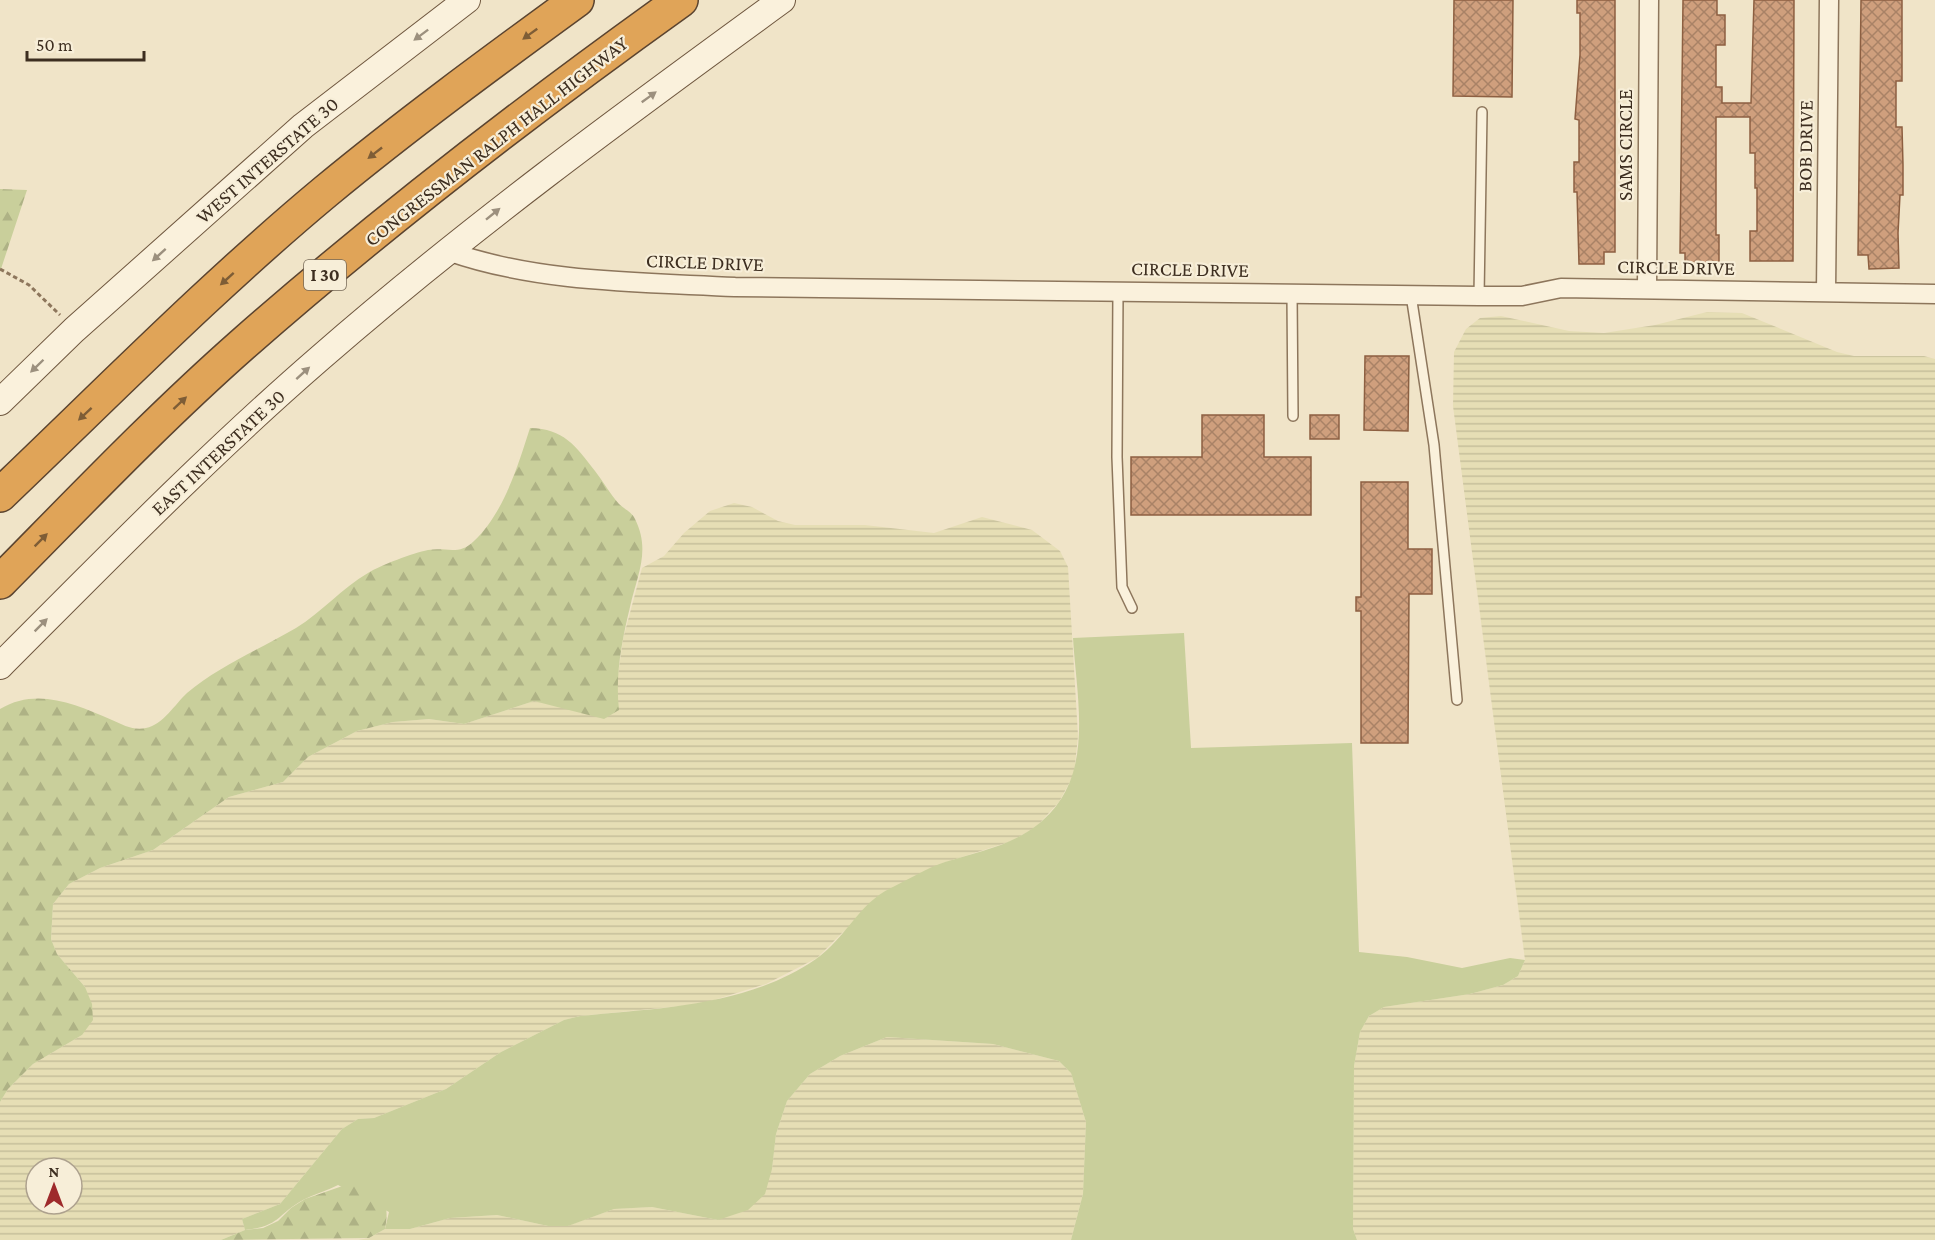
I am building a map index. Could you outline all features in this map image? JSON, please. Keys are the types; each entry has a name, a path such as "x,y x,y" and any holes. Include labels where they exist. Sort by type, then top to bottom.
{"highway":[{"path":"0,495 202,301 325,192 466,81 577,0"},
{"name":"CONGRESSMAN RALPH HALL HIGHWAY","path":"0,582 130,451 242,345 415,201 537,105 681,1"}],"main road":[{"name":"WEST INTERSTATE 30","path":"74,330 303,126 467,0"},
{"path":"448,251 545,173 783,0"},
{"name":"EAST INTERSTATE 30","path":"0,666 181,485 320,358 448,251"},
{"path":"0,402 74,330"}],"street":[{"name":"SAMS CIRCLE","path":"1647,289 1648,0"},
{"name":"BOB DRIVE","path":"1826,292 1829,0"},
{"name":"CIRCLE DRIVE","path":"448,251 500,266 633,282 735,287 1479,296 1522,296 1562,288 1935,294"}],"lane":[{"path":"1479,296 1482,112"},
{"path":"1118,291 1117,457 1122,586 1132,608"},
{"path":"1292,294 1293,416"},
{"path":"1411,295 1434,445 1457,700"}],"path":[{"path":"0,268 29,285 74,330"}],"shaded area":[{"path":"1707,312 1742,313 1837,352 1854,356 1924,356 1935,359 1935,1240 1357,1240 1353,1229 1354,1066 1360,1032 1369,1016 1384,1007 1470,994 1503,985 1518,976 1525,960 1453,406 1454,352 1466,329 1480,318 1501,316 1569,331 1604,333 1655,325"},
{"path":"734,503 752,507 778,521 795,525 865,525 934,533 982,517 1032,530 1060,551 1068,567 1078,736 1074,774 1059,802 1036,827 1012,841 943,863 843,932 817,958 766,984 701,1004 580,1016 564,1020 501,1052 446,1089 374,1118 358,1119 342,1129 280,1204 242,1219 245,1230 221,1240 0,1240 0,1102 8,1089 33,1064 82,1035 85,987 57,954 51,939 53,904 69,884 100,868 153,850 229,797 283,782 308,757 357,731 393,722 429,719 464,724 534,701 551,704 616,689 623,639 642,568 664,556 684,533 710,511"},
{"path":"887,1037 993,1044 1059,1061 1071,1073 1086,1122 1083,1194 1071,1240 358,1240 369,1238 385,1229 410,1229 450,1218 497,1215 548,1226 567,1226 614,1209 652,1207 718,1220 772,1169 776,1134 787,1101 810,1074 840,1056"}],"green space":[{"path":"0,189 27,190 0,272"},
{"path":"530,428 552,431 575,446 619,504 634,517 640,531 641,563 620,658 619,710 604,719 534,701 464,724 429,719 393,722 357,731 308,757 283,782 229,797 153,850 100,868 69,884 53,904 51,939 57,954 85,987 92,1004 93,1020 82,1035 33,1064 8,1089 0,1102 0,709 14,702 28,699 56,700 84,708 124,726 142,729 158,723 199,683 296,628 368,573 406,556 428,550 458,550 468,546 485,530 502,503"},
{"path":"1184,633 1191,748 1352,743 1359,952 1407,957 1462,968 1510,958 1525,960 1518,976 1503,985 1470,994 1384,1007 1369,1016 1360,1032 1354,1066 1353,1229 1357,1240 1071,1240 1083,1194 1086,1122 1071,1073 1059,1061 993,1044 887,1037 840,1056 810,1074 787,1101 776,1134 772,1169 765,1194 748,1210 718,1220 652,1207 614,1209 568,1226 548,1226 497,1215 450,1218 410,1229 385,1229 389,1212 338,1185 294,1205 272,1223 245,1230 242,1219 280,1204 342,1129 358,1119 374,1118 446,1089 501,1052 564,1020 580,1016 702,1002 762,987 790,975 816,959 835,942 870,903 891,888 938,864 993,848 1022,835 1048,816 1059,802 1069,784 1075,765 1079,723 1073,638"},
{"path":"354,1182 371,1183 385,1204 387,1215 385,1229 369,1238 221,1240 245,1230 263,1228 278,1221 291,1208 305,1199"}],"building":[{"path":"1454,0 1513,0 1512,97 1453,96"},
{"path":"1577,0 1615,0 1615,252 1604,252 1604,264 1579,264 1577,192 1574,192 1574,162 1579,162 1579,120 1575,119 1580,55 1580,13 1577,13"},
{"path":"1683,0 1717,0 1717,15 1725,15 1725,45 1716,45 1716,87 1722,87 1722,103 1751,103 1754,0 1794,0 1793,261 1750,261 1750,231 1757,231 1757,188 1755,188 1755,153 1750,153 1750,117 1716,117 1716,235 1719,235 1719,264 1685,264 1685,253 1680,253"},
{"path":"1861,0 1902,0 1902,81 1896,81 1896,127 1902,127 1903,165 1903,195 1900,195 1898,233 1899,268 1869,269 1868,255 1858,255"},
{"path":"1365,356 1409,356 1408,431 1364,430"},
{"path":"1202,415 1264,415 1264,457 1311,457 1311,515 1131,515 1131,457 1202,457"},
{"path":"1310,415 1339,415 1339,439 1310,439"},
{"path":"1361,482 1408,482 1408,549 1432,549 1432,594 1409,594 1408,743 1361,743 1361,611 1356,611 1356,597 1361,597"}]}
